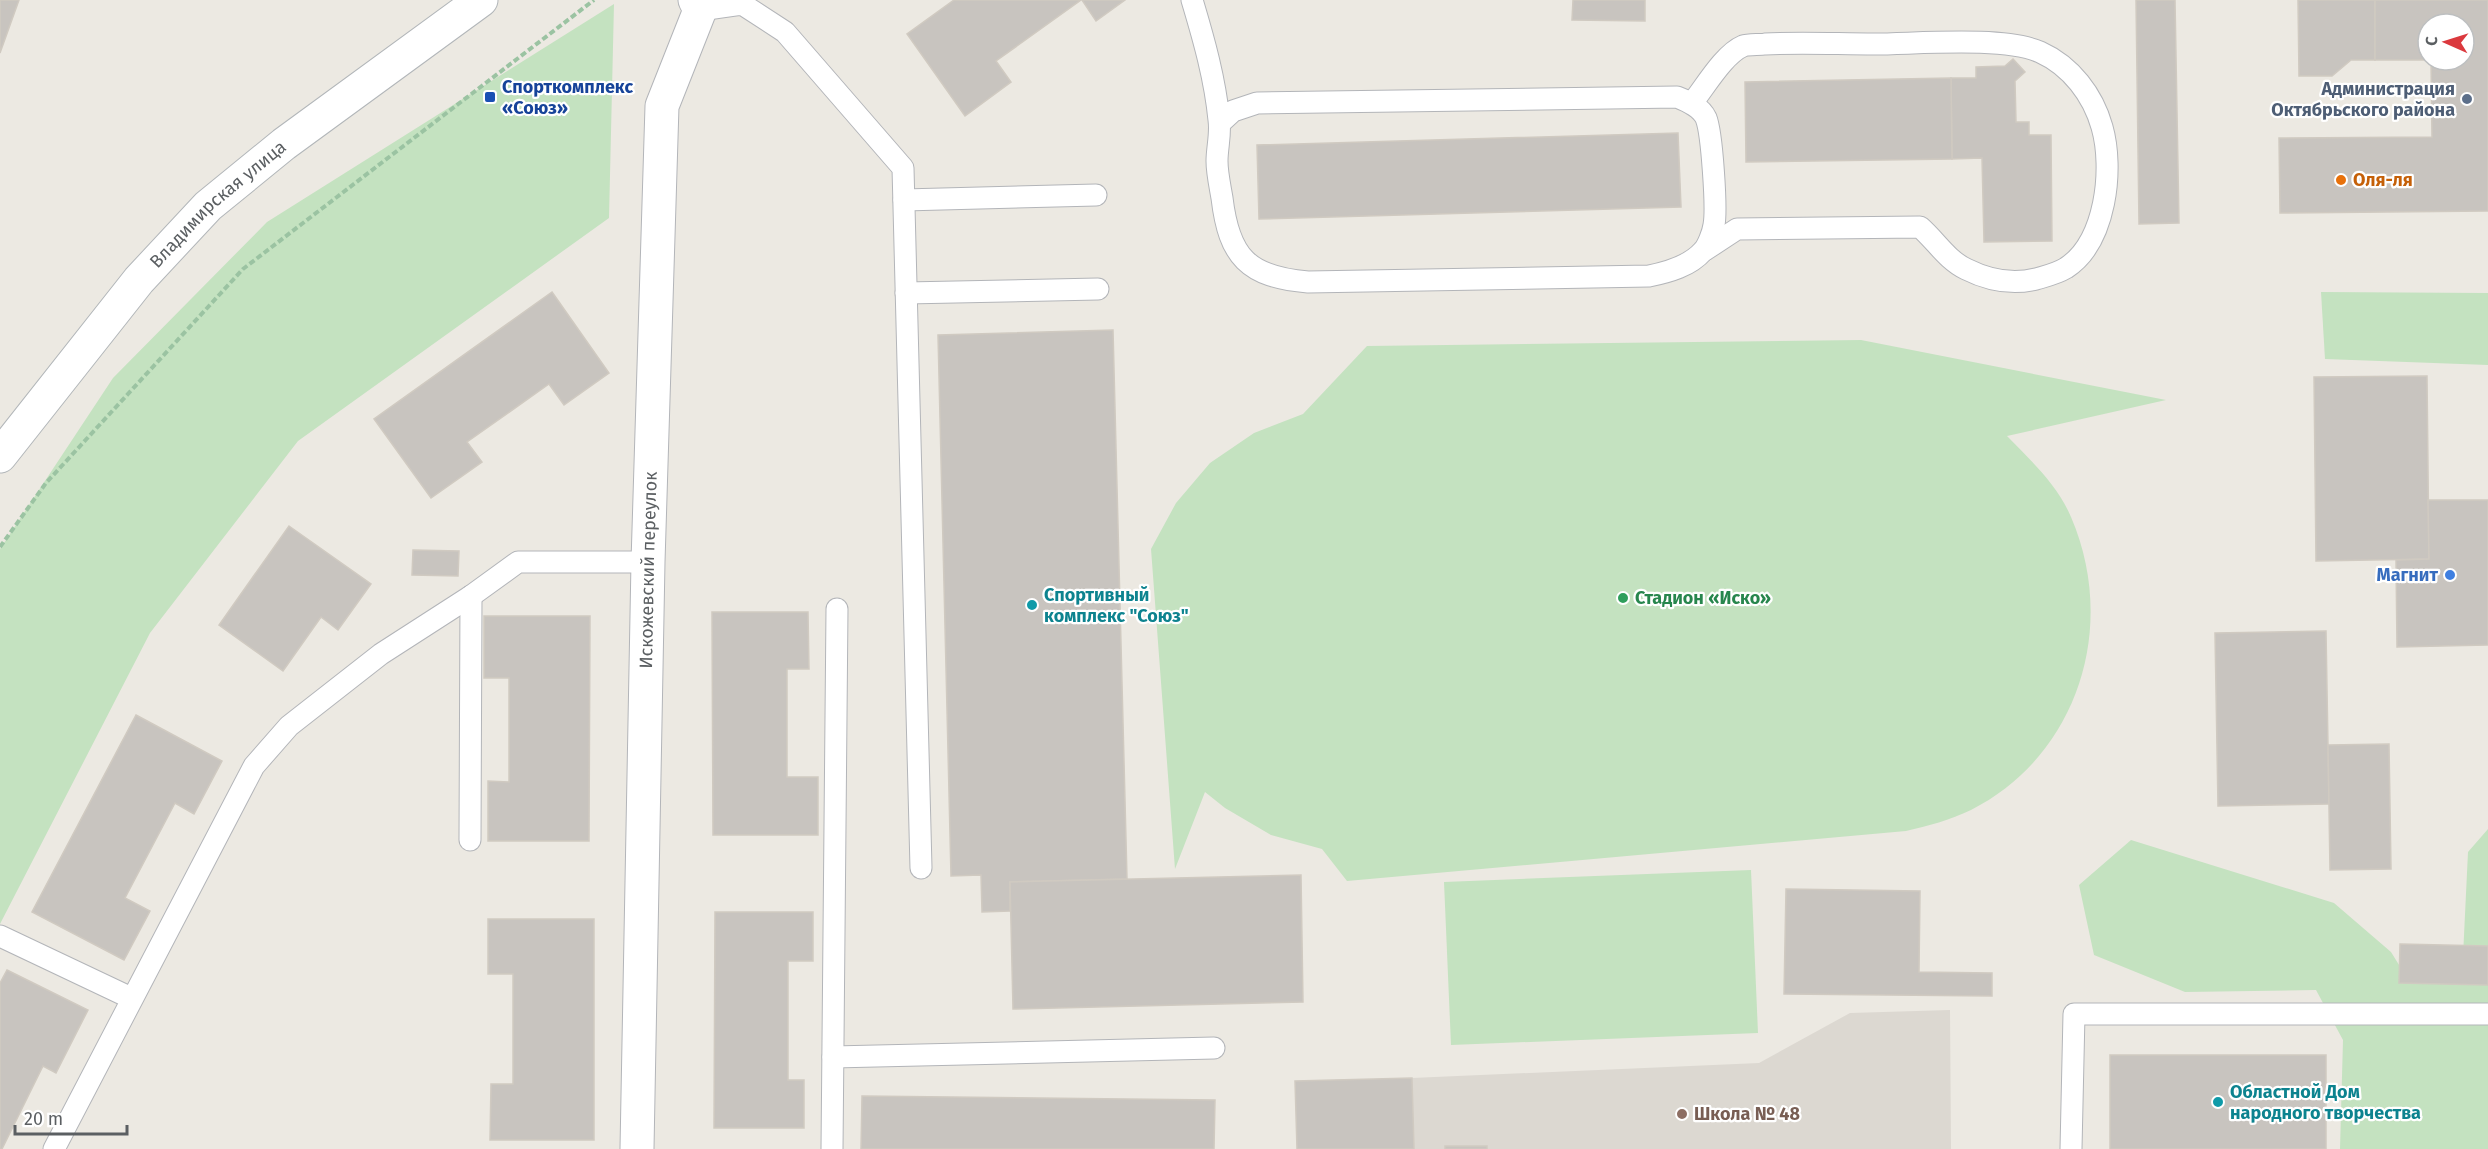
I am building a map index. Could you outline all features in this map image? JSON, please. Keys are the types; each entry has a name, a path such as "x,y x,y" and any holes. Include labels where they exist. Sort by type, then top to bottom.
{"street":[{"name":"Владимирская улица","path":"0,456 139,280 208,206 284,144 481,0"},
{"name":"Искожевский переулок","path":"637,1149 648,562 662,106 698,5"}],"lane":[{"path":"1192,0 1208,54 1220,123 1217,161 1224,224 1235,249 1252,267 1280,280 1308,282 1650,276 1670,272 1688,263 1737,229 1920,227 1934,238 1946,255 1964,268 1984,277 2007,282 2029,281 2052,275 2067,267 2091,241 2104,207 2106,158 2102,128 2091,100 2075,77 2058,62 2038,51 2013,46 1942,43 1743,46 1728,56 1692,103"},
{"path":"698,5 742,4 784,32 903,168 921,868"},
{"path":"1220,123 1233,111 1257,103 1677,97 1692,103 1706,118 1712,170 1714,226 1704,250"},
{"path":"904,200 1096,195"},
{"path":"906,293 1098,289"},
{"path":"54,1149 254,766 289,726 381,654 519,562 648,562"},
{"path":"470,840 471,596"},
{"path":"832,1149 837,609"},
{"path":"0,936 131,998"},
{"path":"2071,1149 2074,1014 2488,1014"},
{"path":"833,1057 1214,1048"}],"path":[{"path":"0,547 46,483 243,269 594,0"}],"shaded area":[{"name":"Школа № 48","path":"1950,1010 1951,1149 1414,1149 1412,1078 1759,1063 1850,1013"}],"green space":[{"path":"614,4 609,218 298,441 150,633 0,924 0,549 113,378 267,222"},
{"path":"2321,292 2488,293 2488,365 2325,359"},
{"name":"Стадион «Иско»","path":"1861,340 2166,400 2007,436 2043,474 2065,505 2085,559 2090,601 2088,643 2079,684 2062,722 2039,756 2008,786 1963,814 1906,831 1347,881 1322,849 1271,835 1225,808 1205,792 1175,869 1151,549 1176,503 1210,463 1254,433 1303,414 1367,346"},
{"path":"2488,829 2488,1149 2340,1149 2343,1040 2316,990 2185,992 2094,955 2079,885 2131,840 2334,903 2391,952 2409,981 2462,977 2468,852"},
{"path":"1751,870 1758,1033 1451,1045 1444,882"}],"building":[{"path":"0,0 19,0 0,53"},
{"path":"954,0 1081,0 996,61 1011,82 965,116 907,34"},
{"path":"1082,0 1125,0 1096,21"},
{"path":"1573,0 1645,0 1645,21 1572,20"},
{"path":"2136,0 2175,0 2179,223 2139,224"},
{"path":"2298,0 2375,0 2375,60 2351,60 2332,76 2299,76"},
{"path":"2375,0 2488,0 2488,211 2280,213 2279,138 2432,137 2431,72 2476,72 2476,12 2416,12 2416,60 2375,60"},
{"path":"2013,59 2025,72 2015,81 2016,122 2029,122 2029,135 2051,135 2052,241 1984,242 1982,158 1952,159 1951,78 1976,78 1976,67 2005,66"},
{"path":"1951,78 1952,159 1746,162 1745,82"},
{"path":"1678,133 1681,207 1259,219 1257,145"},
{"path":"552,292 609,373 564,405 549,384 467,442 482,462 431,498 374,419"},
{"name":"Спортивный комплекс \"Союз\"","path":"1113,330 1127,879 1010,882 1010,911 982,912 981,875 951,876 938,335"},
{"path":"2427,376 2429,559 2316,561 2314,377"},
{"path":"2428,500 2488,500 2488,645 2397,647 2396,560 2429,559"},
{"path":"289,526 371,584 338,630 321,617 283,671 219,625"},
{"path":"413,550 459,551 458,576 412,575"},
{"path":"712,612 808,612 809,669 787,669 787,777 818,777 818,835 713,835"},
{"path":"484,616 590,616 589,841 488,841 488,781 509,782 509,678 484,678"},
{"path":"2326,631 2329,804 2218,806 2215,633"},
{"path":"136,715 222,761 194,814 175,803 125,898 150,911 124,960 32,912"},
{"path":"2389,744 2391,869 2330,870 2328,745"},
{"path":"1301,875 1303,1002 1013,1009 1010,882"},
{"path":"1786,889 1920,891 1919,972 1992,973 1992,996 1784,994"},
{"path":"715,912 813,912 813,961 788,961 788,1080 804,1080 804,1128 714,1128"},
{"path":"488,919 594,919 594,1140 490,1140 491,1084 513,1084 513,974 488,974"},
{"path":"2400,944 2488,946 2488,985 2399,983"},
{"path":"7,970 88,1010 56,1073 43,1066 0,1149 0,983"},
{"name":"Областной Дом народного творчества","path":"2110,1055 2326,1055 2326,1149 2110,1149"},
{"path":"1412,1078 1414,1149 1297,1149 1295,1081"},
{"path":"862,1096 1215,1100 1214,1149 861,1149"},
{"path":"1445,1146 1487,1146 1487,1149 1445,1149"}],"place":[{"name":"Спорткомплекс «Союз»","path":"490,97"},
{"name":"Администрация Октябрьского района","path":"2467,99"},
{"name":"Оля-ля","path":"2341,180"},
{"name":"Магнит","path":"2450,575"},
{"name":"Стадион «Иско»","path":"1623,598"},
{"name":"Спортивный комплекс \"Союз\"","path":"1032,605"},
{"name":"Областной Дом народного творчества","path":"2218,1102"},
{"name":"Школа № 48","path":"1682,1114"}]}
